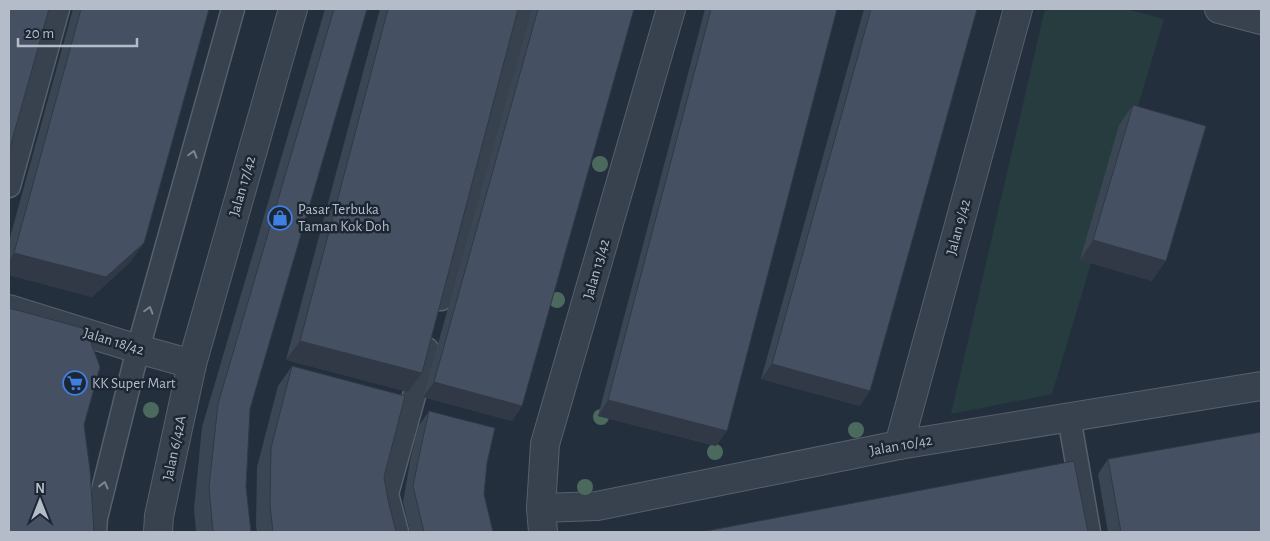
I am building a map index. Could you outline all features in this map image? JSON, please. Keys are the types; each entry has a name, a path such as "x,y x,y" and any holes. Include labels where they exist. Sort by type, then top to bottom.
{"street":[{"name":"Jalan 17/42","path":"192,364 293,9"},
{"name":"Jalan 13/42","path":"542,520 545,444 671,9"},
{"name":"Jalan 9/42","path":"898,445 1018,9"},
{"path":"1219,9 1261,20"},
{"name":"Jalan 18/42","path":"9,309 192,364"},
{"name":"Jalan 6/42A","path":"158,532 159,516 192,364"},
{"name":"Jalan 10/42","path":"542,520 597,506 898,445 1261,386"}],"lane":[{"path":"9,186 58,9"},
{"path":"95,532 96,518 138,349 233,9"},
{"path":"397,532 387,494 523,9"},
{"path":"1069,417 1089,532"}],"green space":[{"path":"1045,9 1126,9 1164,19 1052,394 951,414"}],"building":[{"path":"9,9 49,9 9,151"},
{"path":"81,9 209,9 144,243 106,277 14,253"},
{"name":"Pasar Terbuka Taman Kok Doh","path":"334,9 367,9 250,409 246,487 251,532 213,532 209,487 218,404"},
{"path":"388,9 518,9 422,373 300,341"},
{"path":"538,9 634,9 522,406 434,382"},
{"path":"711,9 837,9 727,431 608,400"},
{"path":"871,9 977,9 870,391 772,364"},
{"path":"1133,105 1206,126 1166,261 1093,240"},
{"path":"9,308 86,329 100,367 84,425 90,470 94,532 9,532"},
{"path":"292,366 405,396 384,477 396,532 273,532 270,505 271,448"},
{"path":"429,411 495,428 487,463 484,494 493,532 424,532 413,486"},
{"path":"1261,432 1261,532 1121,532 1108,459"},
{"path":"1074,461 1088,532 701,532"}],"place":[{"name":"Pasar Terbuka Taman Kok Doh","path":"280,218"},
{"name":"KK Super Mart","path":"75,383"}]}
